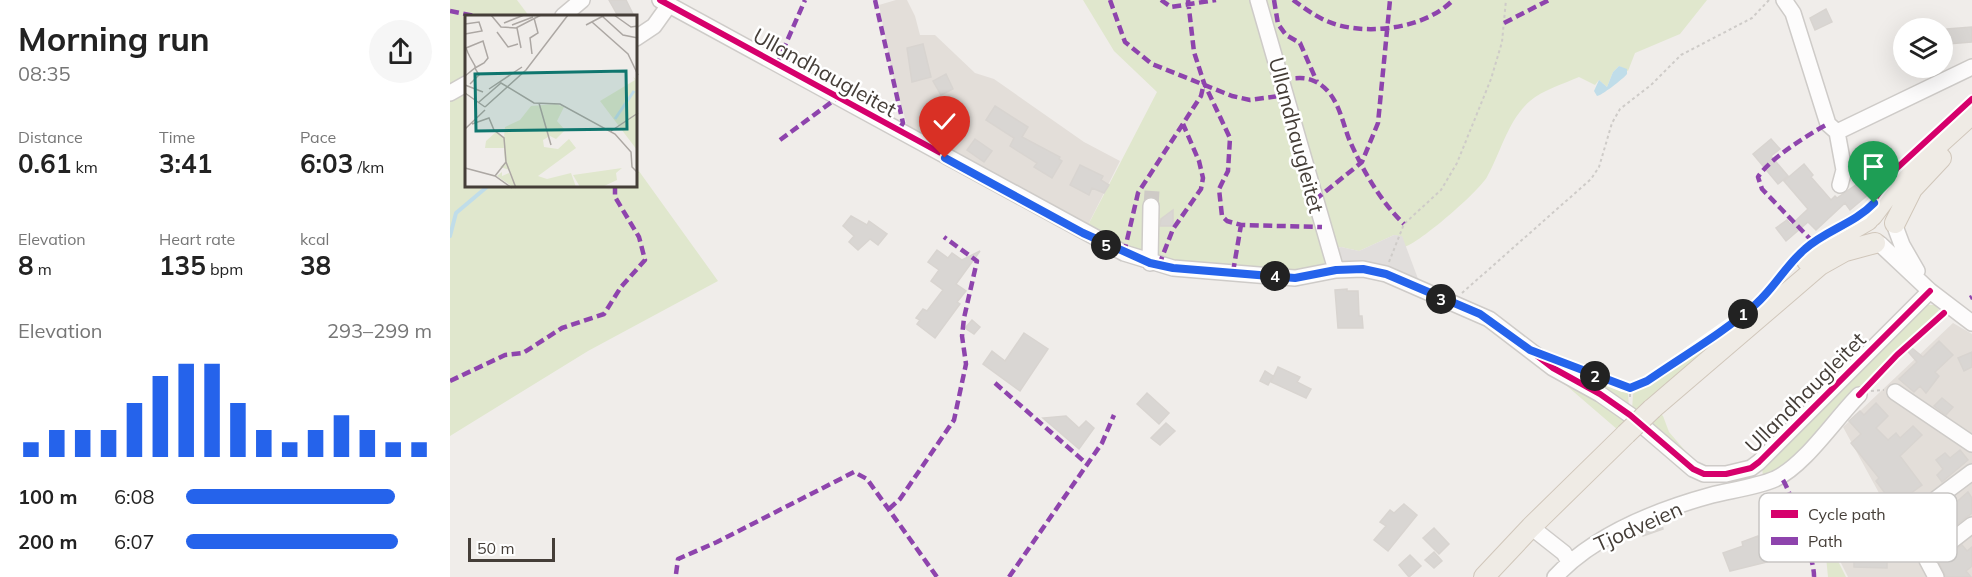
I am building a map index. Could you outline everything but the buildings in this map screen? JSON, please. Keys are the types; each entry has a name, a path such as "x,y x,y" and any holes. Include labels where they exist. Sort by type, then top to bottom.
{"main road":[{"path":"1877,244 1866,233 1870,218 1899,180 1972,114"},
{"path":"1484,577 1531,527 1652,409 1720,348 1820,265 1845,252 1891,240 1907,197 1920,179 1972,131"},
{"path":"1720,348 1830,242 1870,218 1886,214 1896,226"}],"street":[{"path":"564,15 582,0"},
{"name":"Ullandhaugleitet","path":"1258,0 1336,270"},
{"path":"1784,0 1793,13 1828,124 1838,132 1844,171 1840,185"},
{"path":"638,37 654,26 665,3"},
{"name":"Ullandhaugleitet","path":"665,3 1078,230 1150,263 1173,268 1295,278 1336,270 1363,269 1386,274 1489,319 1552,368 1600,394 1646,427 1685,465 1704,474 1726,474 1751,468 1930,291"},
{"path":"1838,132 1972,67"},
{"path":"450,93 465,85"},
{"path":"1150,263 1151,206"},
{"path":"1896,226 1910,261 1930,291"},
{"path":"1877,244 1930,291 1972,322"},
{"path":"1895,392 1972,444"},
{"name":"Tjodveien","path":"1555,577 1569,562 1627,527 1710,496 1776,478 1799,461 1859,395"},
{"path":"1751,468 1758,484"},
{"path":"1944,493 1972,472"},
{"path":"1704,474 1710,496"},
{"path":"1957,537 1972,525"},
{"name":"Tjodveien","path":"1531,527 1564,554 1569,562"},
{"path":"1928,562 1936,577"}],"path":[{"path":"1386,274 1404,224 1441,190 1457,163 1491,79 1502,42 1506,0"},
{"path":"1450,302 1591,179 1599,167 1612,123 1620,109 1652,85 1680,55 1752,18 1769,0"},
{"path":"1859,395 1874,379"},
{"path":"1628,390 1639,386"},
{"path":"1859,395 1876,390 1895,392"}],"shaded area":[{"path":"896,0 907,0 915,16 920,35 935,35 975,73 994,79 1084,142 1120,161 1085,231 909,132 892,73 879,5"},
{"path":"1394,235 1402,236 1420,284 1336,270 1331,250 1341,247 1359,251"},
{"path":"1953,323 1972,334 1972,577 1848,577 1840,562 1957,562 1957,493 1879,493 1843,427"}],"green space":[{"path":"450,0 517,0 528,15 465,15 465,188 638,188 638,170 718,281 588,351 450,436"},
{"path":"1083,0 1707,0 1680,34 1635,53 1628,71 1619,66 1613,72 1607,87 1599,80 1595,85 1579,77 1547,90 1530,101 1510,127 1482,184 1449,216 1423,236 1404,247 1402,237 1394,235 1359,251 1341,247 1324,252 1325,267 1306,272 1163,261 1085,231 1157,92 1114,51"},
{"path":"1926,305 1935,305 1939,310 1868,379 1790,465 1763,476 1762,468"},
{"path":"1739,320 1635,414 1632,411 1633,394"},
{"path":"1560,365 1625,391 1628,393 1629,408"},
{"path":"1553,374 1629,419 1618,430"},
{"path":"1659,412 1669,432 1694,461 1648,423"},
{"path":"1826,562 1838,562 1846,577 1828,577"}],"water":[{"path":"1619,66 1627,69 1627,74 1597,96 1594,91 1599,80 1607,87 1613,72"}],"waterway":[{"path":"450,236 456,213 486,188"}],"tunnel":[{"path":"1151,206 1152,191"}],"marked path":[{"path":"777,64 805,0"},
{"path":"875,0 903,123 898,131"},
{"path":"1110,0 1125,42 1152,64 1232,96 1250,100 1286,95"},
{"path":"1161,0 1171,7 1216,0"},
{"path":"1188,0 1194,52 1204,83 1230,138 1228,171 1219,189 1222,216 1227,221 1241,225 1322,227"},
{"path":"1274,0 1278,24 1286,35 1300,43 1317,82"},
{"path":"1293,0 1331,23 1368,29 1383,29 1415,22 1429,17 1453,0"},
{"path":"1315,200 1362,162 1378,123 1390,0"},
{"path":"1504,23 1549,0"},
{"path":"450,11 470,15"},
{"path":"1282,79 1310,79 1328,91 1337,106 1349,139 1366,173 1379,195 1404,224"},
{"path":"1124,253 1138,193 1201,96 1204,83"},
{"path":"780,140 837,98"},
{"path":"1159,265 1173,229 1201,189 1203,178 1199,161 1183,124"},
{"path":"1813,242 1762,189 1758,177 1780,155 1828,124"},
{"path":"450,381 505,355 523,353 562,328 604,314 621,287 645,260 639,237 615,197 615,188"},
{"path":"1233,272 1241,225"},
{"path":"889,509 900,499 954,420 966,364 962,336 977,261 944,237"},
{"path":"995,383 1087,464"},
{"path":"1009,577 1102,443 1114,415"},
{"path":"676,574 678,559 717,542 854,472 867,479 937,577"},
{"path":"1783,480 1789,493"},
{"path":"1812,562 1814,577"}],"cycle path":[{"path":"660,0 1124,253 1173,268 1295,278 1336,270 1363,269 1386,274 1489,319 1553,368 1600,394 1630,415 1693,469 1704,474 1726,474 1751,468 1759,462 1930,291"},
{"path":"1555,360 1623,387 1630,388 1647,381 1756,304 1805,248 1863,215 1897,168 1972,99"},
{"path":"1859,395 1897,355 1944,313"}],"route":[{"path":"945,158 1083,233 1150,263 1173,268 1295,278 1336,270 1363,269 1386,274 1480,314 1530,350 1630,388 1647,381 1743,314 1772,289 1787,267 1805,248 1863,215 1874,203"}]}
